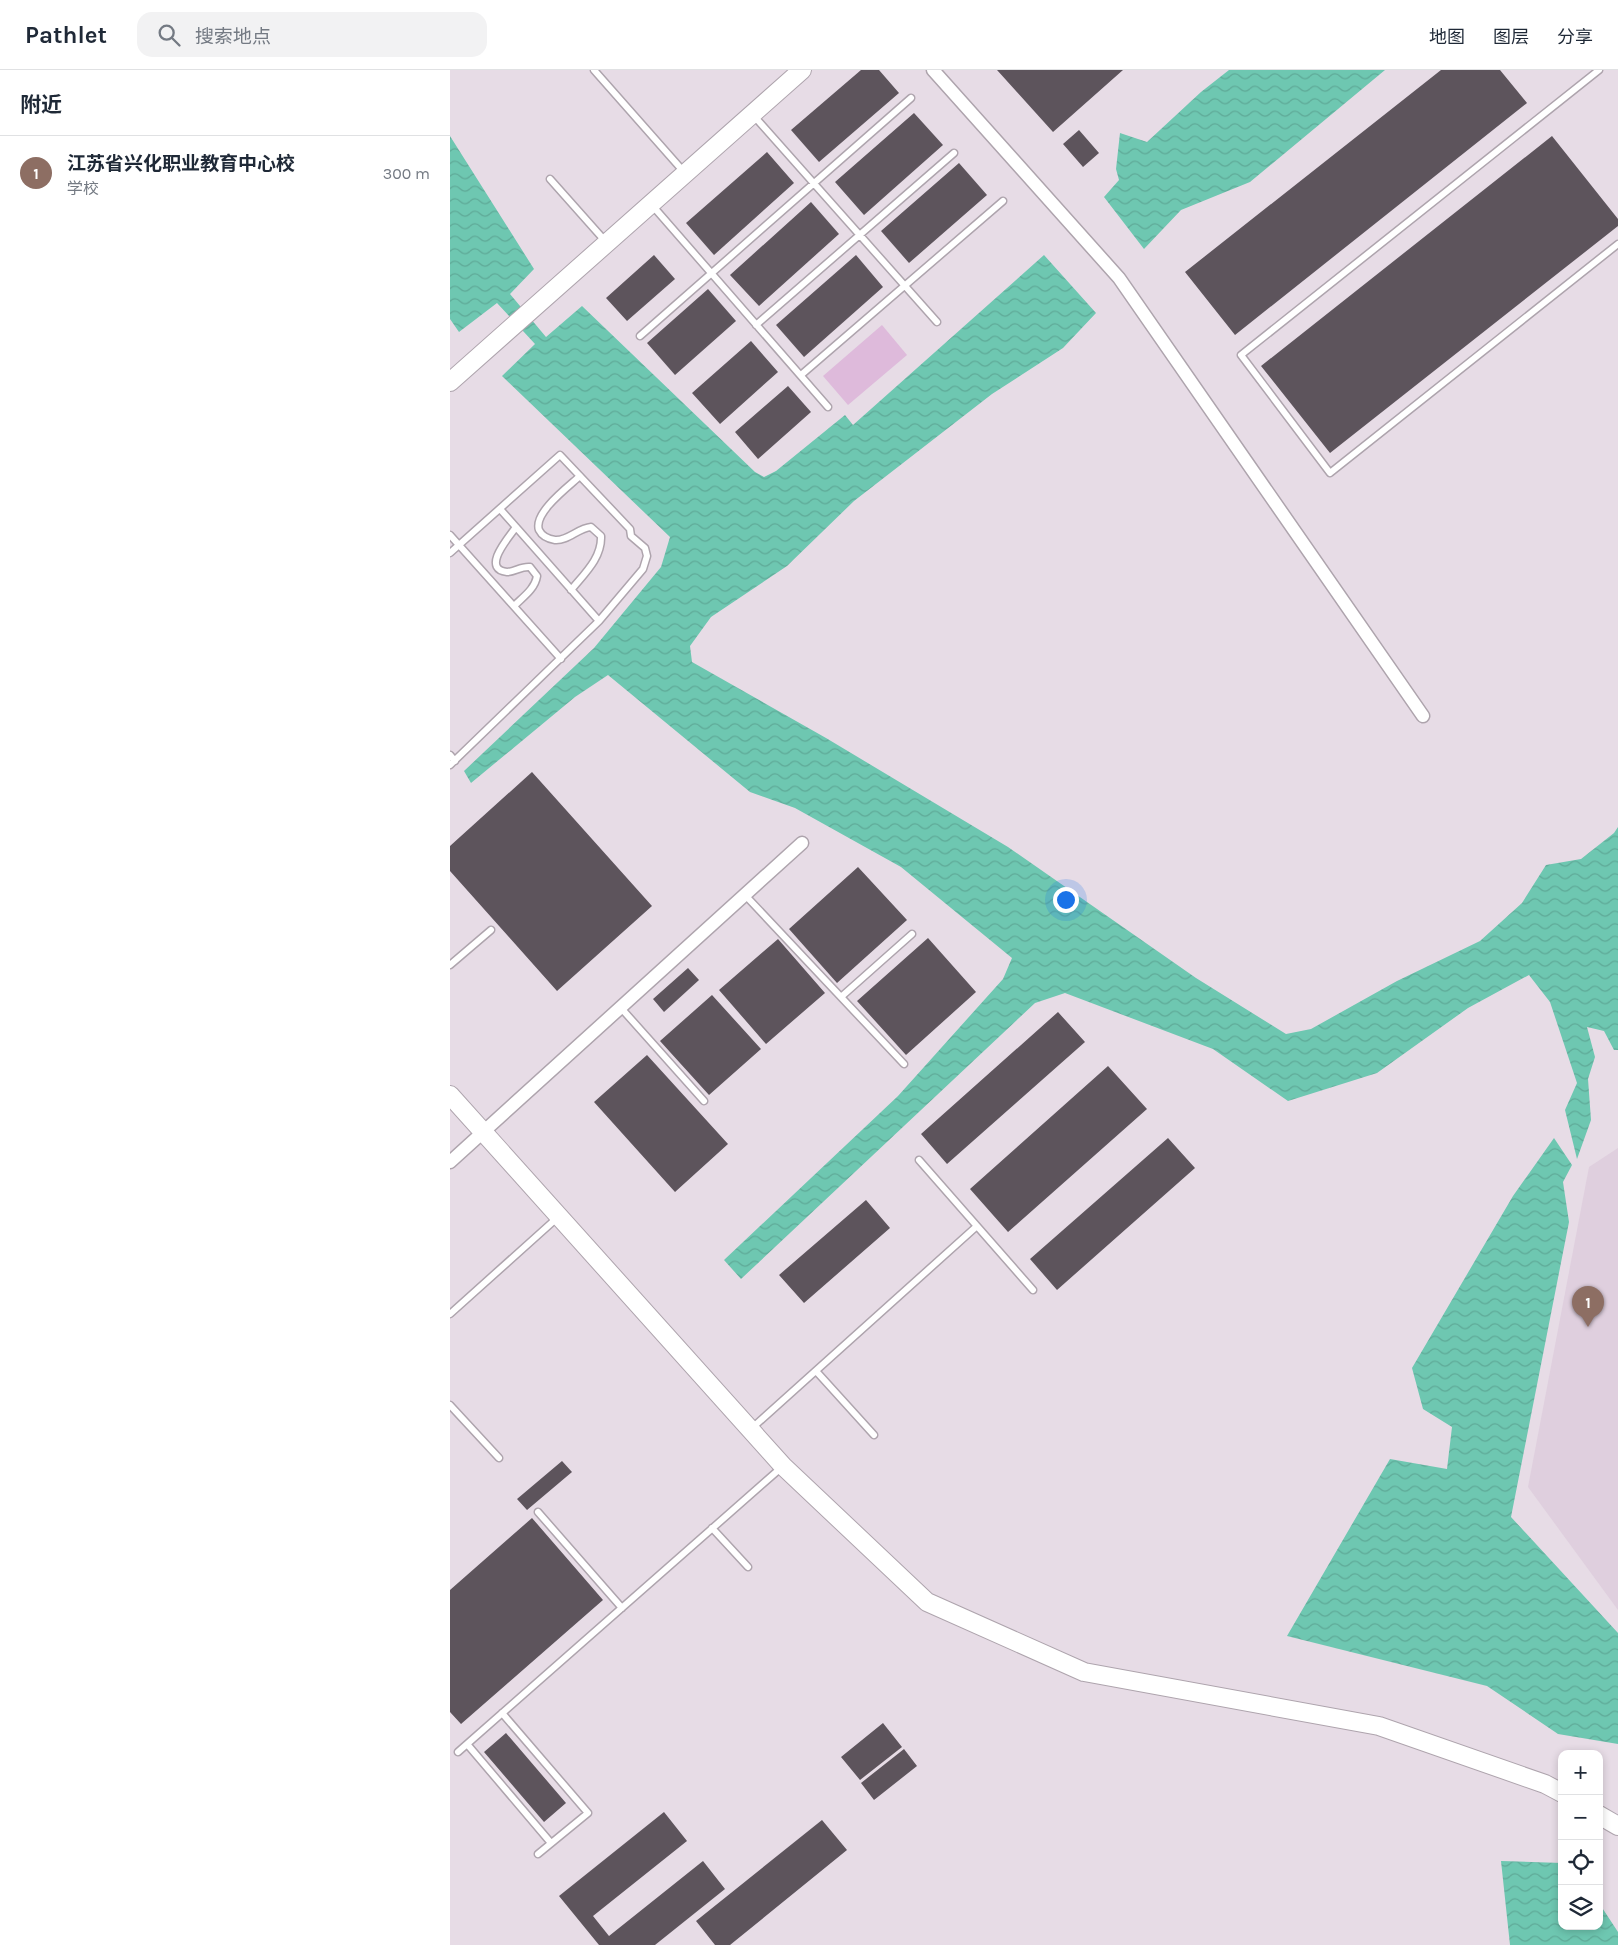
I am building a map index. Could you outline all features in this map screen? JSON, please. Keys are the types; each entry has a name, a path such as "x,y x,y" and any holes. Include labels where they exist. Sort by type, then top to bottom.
{"street":[{"path":"450,382 802,70"},
{"path":"934,70 1118,278 1423,716"},
{"path":"450,1162 802,843"},
{"path":"450,1095 783,1466 927,1602 1084,1672 1379,1726 1545,1784 1558,1792"},
{"path":"1603,1817 1618,1826"}],"lane":[{"path":"594,70 686,173"},
{"path":"1599,70 1241,355 1330,473 1618,244"},
{"path":"640,336 911,98"},
{"path":"752,114 937,322"},
{"path":"756,325 954,153"},
{"path":"550,179 607,243"},
{"path":"801,375 1003,200"},
{"path":"651,204 828,406"},
{"path":"450,553 560,456 630,528 632,536 645,548 646,556 643,569 599,621 453,763 450,755"},
{"path":"571,590 591,565 601,547 601,536 591,527 583,528 557,540 547,538 538,527 539,517 545,509 580,476"},
{"path":"500,509 599,621"},
{"path":"514,606 531,589 536,582 537,576 530,567 522,566 508,572 501,570 497,566 495,559 499,550 516,527"},
{"path":"450,535 561,659"},
{"path":"745,895 904,1064"},
{"path":"450,966 491,930"},
{"path":"841,997 912,934"},
{"path":"621,1008 704,1101"},
{"path":"919,1160 1032,1290"},
{"path":"450,1314 559,1217"},
{"path":"750,1430 977,1226"},
{"path":"816,1371 874,1436"},
{"path":"450,1405 499,1458"},
{"path":"458,1752 783,1466"},
{"path":"538,1512 622,1608"},
{"path":"712,1528 748,1567"},
{"path":"502,1713 588,1813 538,1854"},
{"path":"467,1744 550,1843"}],"shaded area":[{"path":"882,325 907,355 848,405 823,376"},
{"path":"1618,1148 1618,1610 1528,1487 1589,1167"}],"water":[{"path":"1229,70 1385,70 1250,182 1181,210 1144,249 1104,197 1119,180 1116,169 1120,133 1147,142 1201,92"},
{"path":"450,136 534,269 510,294 546,337 582,306 755,472 764,477 776,471 845,415 853,425 1044,255 1096,313 1063,348 992,394 854,501 787,566 711,617 690,646 692,662 826,738 1008,847 1196,978 1286,1034 1311,1029 1397,981 1480,941 1522,903 1546,865 1581,859 1614,833 1618,827 1618,1050 1614,1050 1604,1031 1587,1027 1595,1057 1588,1079 1591,1120 1577,1159 1565,1110 1577,1083 1550,1002 1529,975 1468,1008 1377,1073 1288,1101 1213,1049 1065,993 1035,1003 741,1279 724,1260 898,1096 1003,979 1012,958 901,867 795,808 750,792 608,675 575,697 471,783 464,771 594,648 661,567 670,537 502,376 535,344 497,303 459,332 450,319"},
{"path":"1554,1138 1572,1165 1563,1182 1569,1222 1511,1517 1618,1633 1618,1744 1558,1734 1487,1686 1287,1636 1390,1459 1447,1469 1452,1427 1423,1409 1412,1368 1513,1196"},
{"path":"1501,1861 1558,1863 1558,1930 1603,1930 1603,1909 1618,1932 1618,1945 1510,1945"}],"building":[{"path":"861,70 879,70 899,93 819,162 791,130"},
{"path":"997,70 1123,70 1053,132"},
{"path":"1441,70 1500,70 1527,103 1235,335 1185,272"},
{"path":"914,113 943,145 864,215 835,182"},
{"path":"1079,130 1099,153 1083,167 1063,144"},
{"path":"1552,136 1618,219 1618,226 1330,453 1261,366"},
{"path":"767,152 794,183 714,255 686,223"},
{"path":"959,163 987,195 909,263 881,231"},
{"path":"811,202 839,234 759,306 730,275"},
{"path":"654,255 675,279 627,321 606,298"},
{"path":"856,255 883,287 804,357 776,325"},
{"path":"708,289 736,321 675,375 647,343"},
{"path":"751,341 778,372 720,424 692,393"},
{"path":"788,386 811,412 758,459 735,432"},
{"path":"532,772 652,906 557,991 450,871 450,846"},
{"path":"858,867 907,920 837,983 789,929"},
{"path":"928,938 976,992 906,1055 857,1001"},
{"path":"778,939 825,993 766,1044 719,990"},
{"path":"688,968 699,980 664,1012 653,999"},
{"path":"712,995 761,1049 709,1095 660,1041"},
{"path":"1058,1012 1085,1042 947,1164 921,1134"},
{"path":"647,1055 728,1144 675,1192 594,1102"},
{"path":"1108,1066 1147,1109 1008,1232 970,1189"},
{"path":"1168,1138 1195,1168 1057,1290 1030,1259"},
{"path":"866,1200 890,1228 804,1303 779,1275"},
{"path":"562,1461 572,1472 527,1510 517,1499"},
{"path":"532,1518 603,1600 461,1724 450,1712 450,1590"},
{"path":"883,1723 902,1747 860,1780 841,1757"},
{"path":"506,1733 566,1803 544,1822 484,1752"},
{"path":"904,1749 917,1766 874,1800 861,1783"},
{"path":"664,1812 687,1841 593,1916 609,1936 703,1861 725,1889 655,1945 599,1945 559,1896"},
{"path":"822,1820 847,1850 730,1945 715,1945 696,1921"}],"place":[{"name":"江苏省兴化职业教育中心校","path":"1588,1327"}]}
